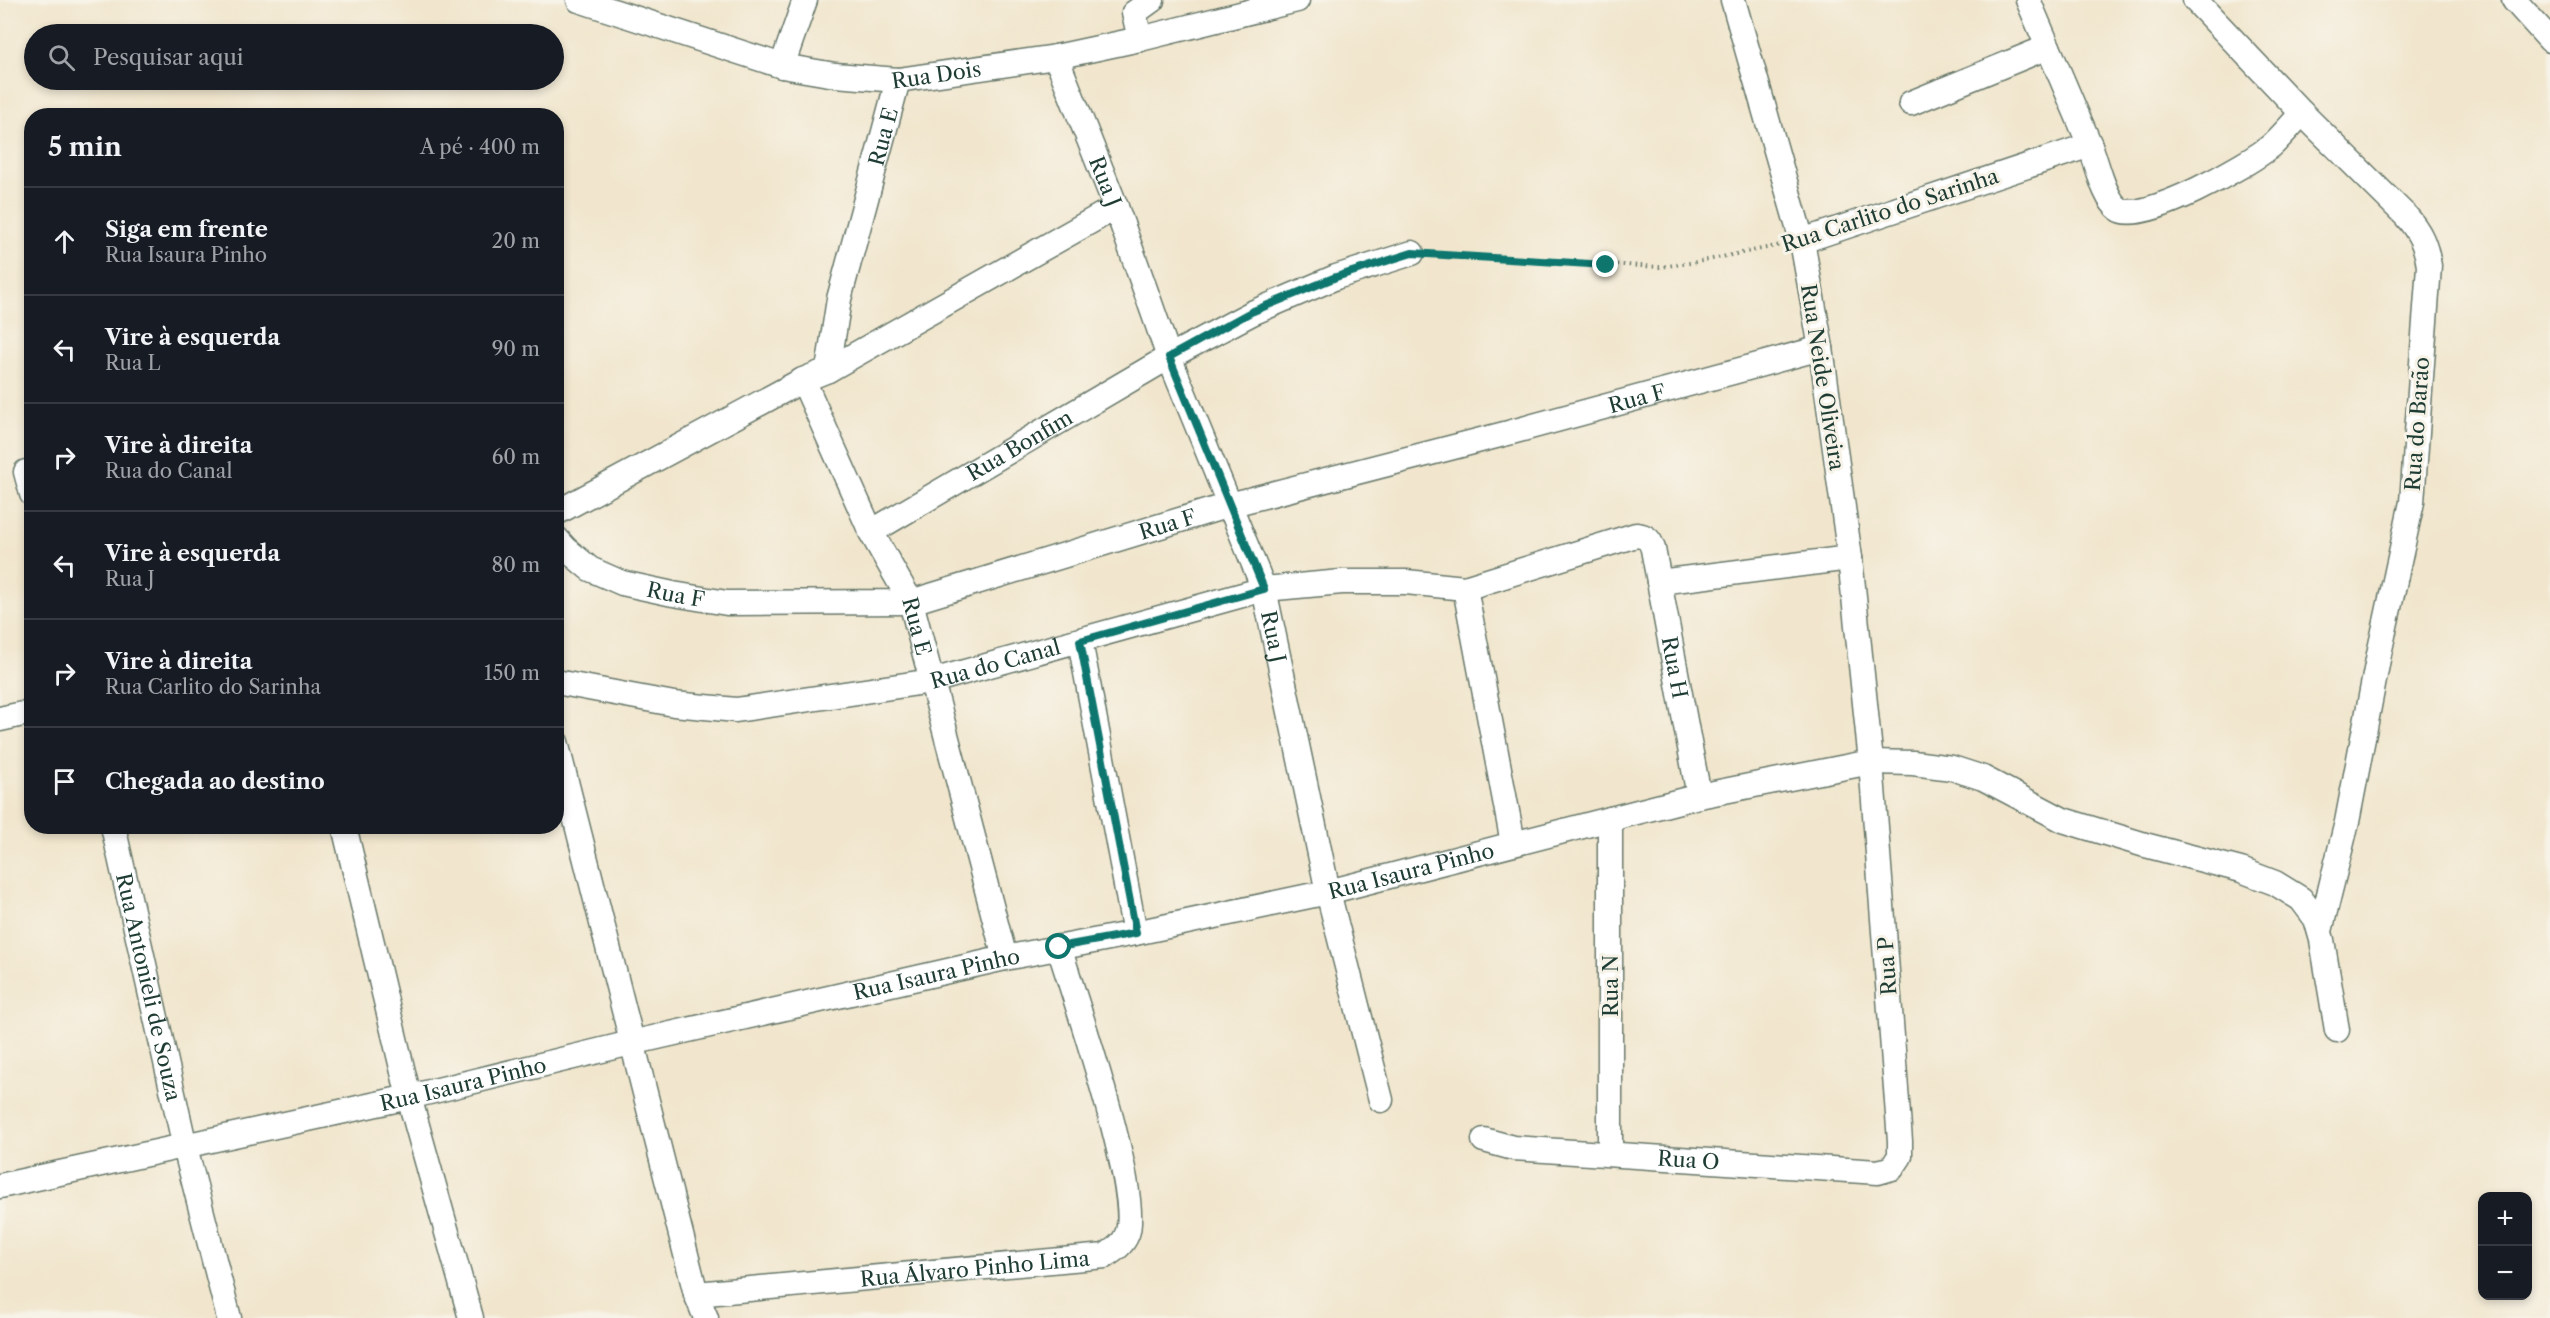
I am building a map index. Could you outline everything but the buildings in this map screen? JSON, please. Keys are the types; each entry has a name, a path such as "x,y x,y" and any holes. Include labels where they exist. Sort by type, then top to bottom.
{"street":[{"name":"Rua Dois","path":"579,0 782,66 835,75 898,80 1056,57 1140,39 1297,0"},
{"path":"782,66 805,0"},
{"name":"Rua Neide Oliveira","path":"1733,0 1802,241 1821,348 1850,558 1871,762"},
{"path":"2028,0 2090,145 2107,192 2119,210 2129,213 2145,211 2229,173 2270,146 2302,113"},
{"name":"Rua do Barão","path":"2195,0 2420,233 2426,247 2429,266 2412,502 2344,833 2319,931"},
{"path":"2514,0 2550,40"},
{"path":"1137,4 1140,39"},
{"path":"1911,103 2048,47"},
{"name":"Rua J","path":"1056,57 1116,207 1169,357 1264,589 1328,892 1381,1100"},
{"name":"Rua E","path":"828,370 839,299 898,80"},
{"name":"Rua Carlito do Sarinha","path":"1802,241 2090,145"},
{"path":"564,509 803,380 828,370 1116,207"},
{"path":"1169,357 1251,312 1336,277 1412,253"},
{"name":"Rua F","path":"564,547 590,568 622,583 727,603 911,602 1229,505 1821,348"},
{"name":"Rua Bonfim","path":"871,532 1169,357"},
{"name":"Rua E","path":"803,380 871,532 911,602 1005,958"},
{"name":"Rua H","path":"1465,588 1636,535 1648,538 1653,549 1699,796"},
{"path":"1659,582 1850,558"},
{"name":"Rua do Canal","path":"564,684 674,705 736,710 932,681 1264,589 1341,582 1406,582 1465,588"},
{"path":"1465,588 1513,843"},
{"path":"1080,641 1136,933"},
{"path":"0,719 24,714"},
{"name":"Rua Isaura Pinho","path":"0,1186 410,1097 631,1043 1005,958 1328,892 1699,796 1871,762 1913,763 1952,768 1983,778 2064,820 2145,845 2241,870 2275,883 2301,899 2316,919 2319,931"},
{"name":"Rua P","path":"1871,762 1900,1141 1900,1156 1892,1168"},
{"path":"564,774 696,1293 706,1318"},
{"name":"Rua N","path":"1610,819 1610,1152"},
{"name":"Rua Antonieli de Souza","path":"115,834 185,1147 229,1318"},
{"path":"346,834 410,1097 471,1318"},
{"path":"2319,931 2337,1030"},
{"name":"Rua Álvaro Pinho Lima","path":"696,1293 1105,1256 1120,1246 1128,1234 1130,1220 1126,1178 1107,1106 1059,947"},
{"name":"Rua O","path":"1484,1140 1513,1148 1610,1152 1878,1172 1892,1168"}],"path":[{"name":"Rua Carlito do Sarinha","path":"1412,253 1659,267 1697,262 1802,241"}],"route":[{"path":"1059,947 1136,933 1080,641 1264,589 1169,357 1251,312 1336,277 1412,253 1606,265"}]}
